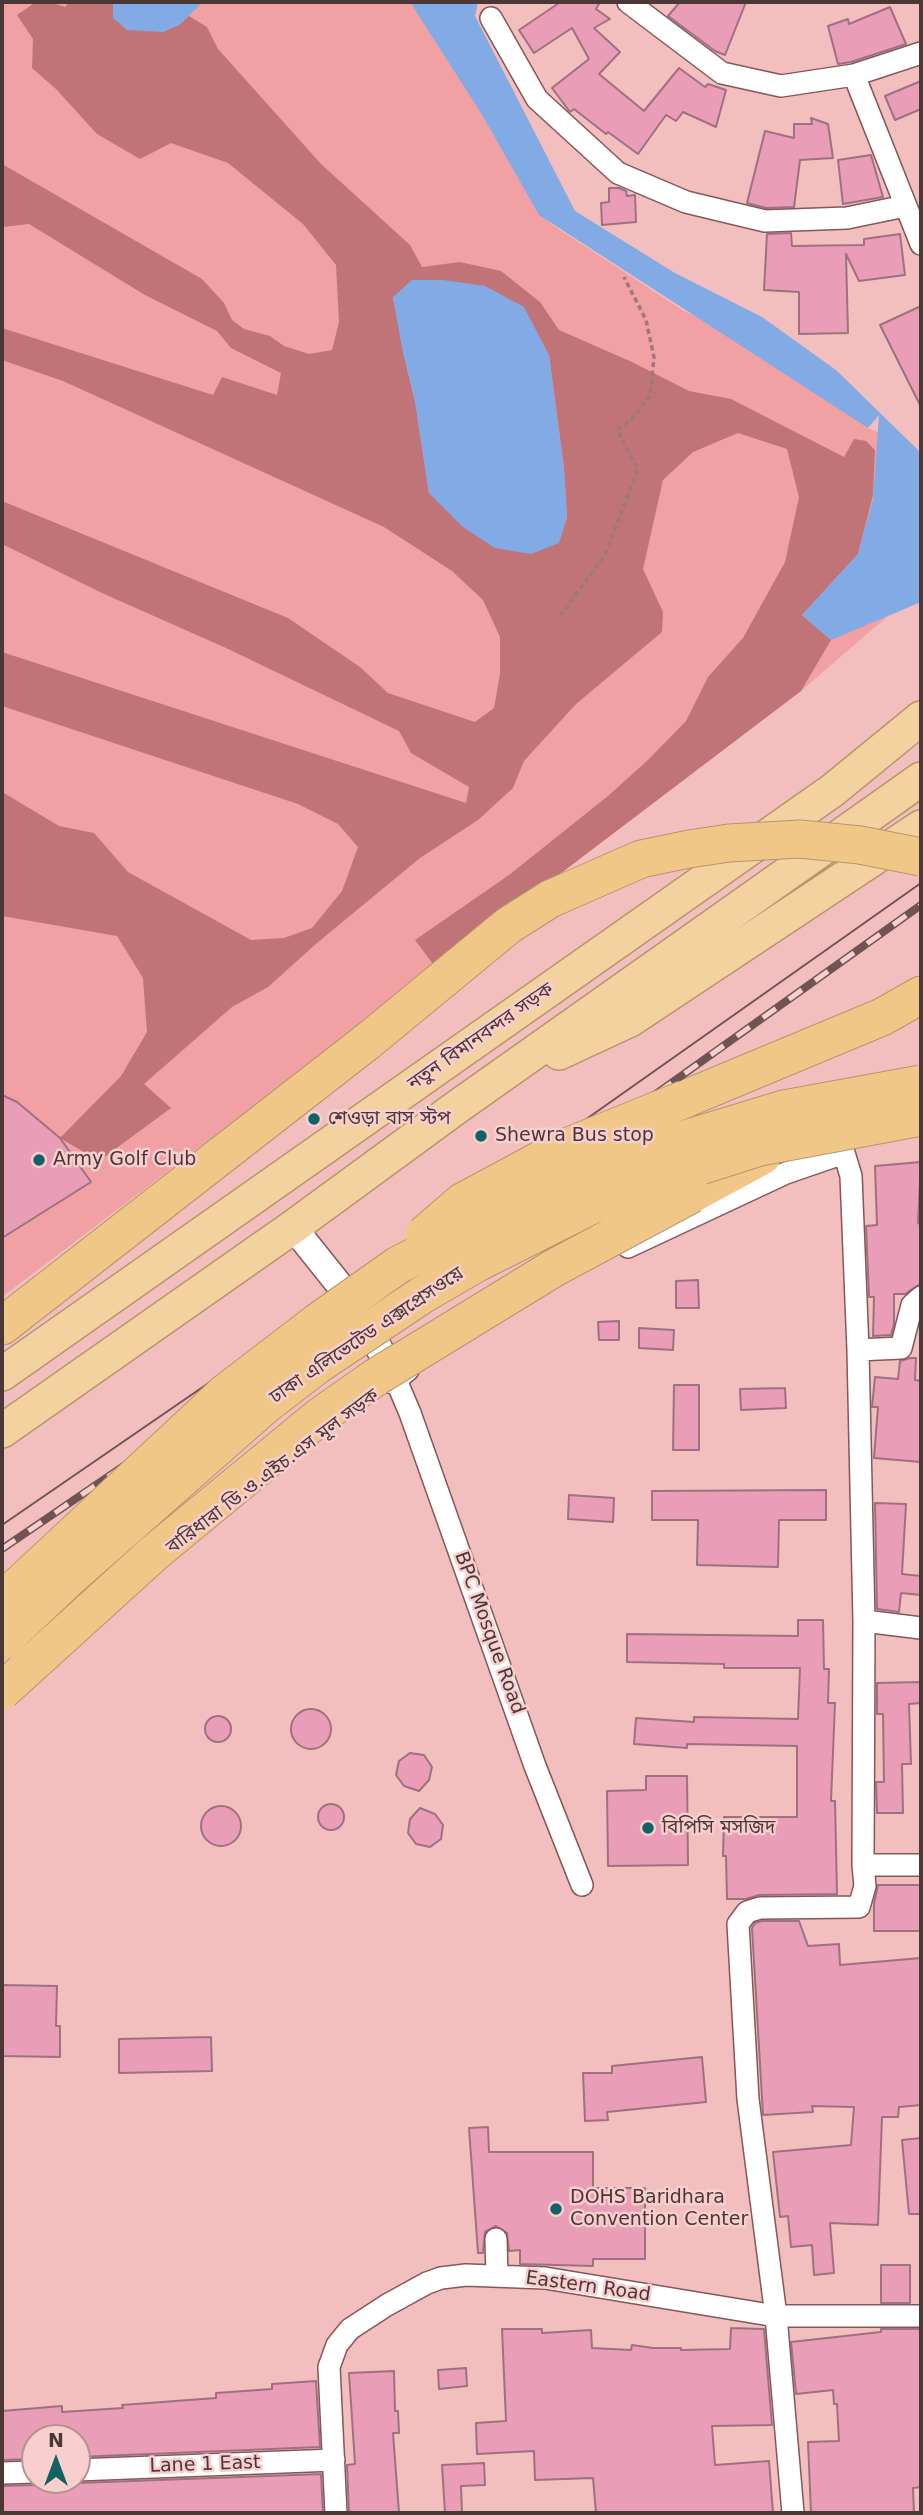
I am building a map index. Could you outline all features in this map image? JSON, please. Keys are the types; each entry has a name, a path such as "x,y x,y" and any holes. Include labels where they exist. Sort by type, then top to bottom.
{"highway":[{"name":"নতুন বিমানবন্দর সড়ক","path":"2,1374 833,790 921,718"},
{"path":"2,1431 921,779"},
{"path":"484,1087 631,1020 921,827"},
{"path":"2,1326 368,1041 509,925 550,899 642,859 729,843 800,839 860,845 921,857"},
{"path":"398,1265 426,1233 462,1202 557,1151 796,1054 882,1017 921,995"},
{"path":"2,1691 174,1536 319,1416 376,1377 555,1268 921,1073"},
{"name":"ঢাকা এলিভেটেড এক্সপ্রেসওয়ে","path":"2,1601 225,1393 398,1265 560,1185 633,1155 784,1109 921,1084"},
{"name":"ঢাকা এলিভেটেড এক্সপ্রেসওয়ে","path":"2,1641 71,1576 264,1406 317,1366 444,1282 590,1206 660,1179 760,1147 921,1117"}],"street":[{"path":"628,2 722,73 781,86 854,75 921,53"},
{"path":"491,18 537,99 618,173 686,202 765,221 848,218 905,206"},
{"path":"854,75 921,244"},
{"path":"396,1380 416,1363 541,1289 786,1173 844,1153 851,1177 858,1350 864,1621 865,1886 859,1907 760,1908 747,1912 737,1924 748,2099 776,2316 793,2513"},
{"name":"বারিধারা ডি.ও.এইচ.এস মূল সড়ক","path":"2,1674 396,1380 357,1307 293,1227"},
{"path":"858,1350 901,1348 912,1305 921,1297"},
{"name":"BPC Mosque Road","path":"396,1380 582,1885"},
{"path":"864,1621 921,1628"},
{"path":"863,1865 921,1865"},
{"path":"496,2239 497,2276"},
{"name":"Eastern Road","path":"336,2513 329,2367 337,2345 351,2329 387,2305 441,2278 466,2275 545,2278 776,2316 921,2316"},
{"name":"Lane 1 East","path":"91,2469 334,2460"},
{"path":"2,2473 21,2472"}],"path":[{"path":"560,616 605,555 638,469 617,429 633,418 650,396 654,358 646,320 624,277"}],"shaded area":[{"path":"2,2 414,2 551,224 684,311 722,328 868,428 921,451 921,596 897,608 801,691 2,1297"},
{"path":"36,2 50,2 65,7 69,2 113,2 113,18 179,25 189,16 207,27 218,49 321,164 410,245 422,267 460,262 501,271 540,302 559,330 689,391 731,399 844,457 854,439 866,441 875,450 873,495 858,554 802,615 831,640 801,691 436,968 415,940 509,875 608,796 649,759 686,721 708,677 743,638 785,562 799,497 787,449 738,433 693,452 663,480 643,569 663,612 662,632 576,704 524,761 513,788 478,820 420,858 268,987 232,1007 144,1084 171,1108 99,1161 60,1138 121,1076 147,1032 143,978 117,936 2,916 4,793 59,826 94,833 128,872 251,940 284,938 312,928 342,891 358,847 338,824 298,804 2,706 2,652 466,803 469,787 411,753 399,731 2,544 2,501 288,618 360,667 388,693 475,722 494,708 500,674 500,637 483,600 452,571 384,527 63,381 2,360 2,328 213,395 222,377 277,395 281,373 231,348 217,331 145,295 29,224 2,227 2,164 202,279 224,303 232,320 244,329 270,336 284,346 309,354 332,350 339,322 336,265 303,224 228,163 171,143 140,159 97,134 56,89 32,68 33,39 17,15","holes":["393,297 549,355 564,469 567,517 558,543 429,493 415,401"]}],"water":[{"path":"113,2 203,2 179,25 163,32 127,30 113,18"},
{"path":"410,2 478,2 475,16 575,211 675,273 762,317 836,370 917,449 921,456 921,602 831,640 802,615 858,554 873,499 879,415 868,428 539,215 481,113"},
{"path":"412,280 443,280 485,286 524,307 549,355 564,469 567,517 559,543 531,554 495,548 463,527 429,493 415,401 393,297"}],"building":[{"path":"558,2 600,2 596,9 610,19 594,28 620,52 599,74 644,111 679,68 705,87 708,84 726,90 716,127 683,112 676,121 666,115 638,154 574,109 570,112 552,88 589,59 572,28 534,53 519,30"},
{"path":"680,2 746,2 725,55 715,51 668,16"},
{"path":"890,7 906,44 838,64 828,26 848,19 849,24"},
{"path":"921,81 921,109 895,120 885,96"},
{"path":"811,118 828,124 833,158 800,160 794,207 766,208 747,203 765,131 794,138 794,124 812,124"},
{"path":"871,155 883,197 843,204 838,160"},
{"path":"609,188 626,191 627,196 635,195 636,222 602,225 601,203 609,202"},
{"path":"791,233 792,246 864,245 864,239 900,234 905,275 859,281 846,254 848,333 799,334 799,292 764,290 767,234"},
{"path":"921,306 921,407 880,325"},
{"name":"Army Golf Club","path":"2,1095 17,1102 60,1138 91,1182 2,1238"},
{"path":"921,1162 918,1223 920,1284 905,1294 894,1294 894,1324 891,1335 873,1336 874,1297 869,1297 866,1226 877,1225 875,1166"},
{"path":"698,1280 699,1308 676,1308 676,1281"},
{"path":"619,1321 619,1340 599,1340 598,1322"},
{"path":"639,1328 674,1330 673,1350 639,1348"},
{"path":"916,1358 915,1380 921,1381 921,1462 874,1458 878,1407 872,1407 875,1377 898,1379 900,1361"},
{"path":"674,1385 699,1385 699,1450 673,1450"},
{"path":"785,1388 786,1408 741,1410 740,1389"},
{"path":"826,1490 826,1520 779,1520 778,1567 697,1565 698,1520 652,1520 652,1491"},
{"path":"569,1495 614,1498 613,1522 568,1519"},
{"path":"875,1503 906,1504 902,1574 921,1576 921,1595 901,1593 899,1612 877,1609"},
{"path":"798,1620 823,1620 824,1669 829,1669 828,1703 835,1703 831,1801 835,1801 837,1894 759,1895 746,1899 727,1899 726,1856 723,1856 724,1817 797,1817 797,1746 687,1744 687,1748 634,1744 636,1718 694,1722 694,1717 798,1719 800,1668 724,1668 724,1664 627,1662 627,1634 798,1636"},
{"path":"921,1682 921,1703 909,1704 911,1764 902,1764 903,1813 877,1813 876,1782 884,1782 883,1714 877,1714 877,1683"},
{"path":"311,1709 325,1715 331,1729 325,1743 311,1749 297,1743 291,1729 297,1715"},
{"path":"218,1716 227,1720 231,1729 227,1738 218,1742 209,1738 205,1729 209,1720"},
{"path":"410,1753 424,1755 432,1767 429,1780 419,1791 404,1786 396,1775 399,1761"},
{"name":"বিপিসি মসজিদ","path":"646,1776 687,1776 688,1865 608,1866 607,1791 646,1790"},
{"path":"331,1804 340,1808 344,1817 340,1826 331,1830 322,1826 318,1817 322,1808"},
{"path":"221,1806 235,1812 241,1826 235,1840 221,1846 207,1840 201,1826 207,1812"},
{"path":"420,1808 435,1814 443,1825 441,1839 430,1847 416,1844 408,1833 410,1819"},
{"path":"878,1885 920,1885 920,1931 874,1931 874,1903"},
{"path":"799,1921 808,1946 839,1944 840,1965 921,1958 921,2105 899,2107 898,2117 882,2117 878,2225 830,2223 834,2273 814,2275 812,2245 791,2247 788,2216 780,2217 773,2152 851,2145 854,2107 812,2106 813,2112 763,2115 752,1928 755,1923"},
{"path":"2,1985 57,1986 56,2026 60,2026 60,2057 2,2056"},
{"path":"211,2037 212,2071 119,2073 119,2039"},
{"path":"702,2057 706,2102 607,2112 608,2120 585,2121 583,2073 612,2073 612,2066"},
{"path":"488,2127 489,2152 593,2152 593,2188 645,2188 645,2259 593,2259 593,2266 520,2264 520,2250 509,2251 507,2233 496,2226 485,2232 483,2253 478,2253 469,2128"},
{"path":"921,2138 921,2214 909,2214 902,2140"},
{"path":"881,2265 910,2265 910,2303 881,2303"},
{"path":"731,2328 764,2329 772,2425 712,2426 715,2465 769,2461 773,2513 596,2513 593,2478 535,2480 534,2451 477,2454 476,2423 506,2421 502,2329 542,2329 542,2333 591,2330 592,2348 631,2350 632,2345 681,2350 730,2349"},
{"path":"881,2329 921,2329 921,2487 913,2488 914,2513 811,2513 808,2442 839,2441 837,2404 834,2404 833,2390 796,2394 791,2342 881,2332"},
{"path":"466,2368 467,2386 439,2389 438,2370"},
{"path":"394,2371 395,2411 398,2411 399,2433 393,2433 399,2513 349,2513 347,2465 355,2464 349,2373"},
{"path":"316,2381 320,2447 91,2456 91,2424 21,2424 21,2459 2,2460 2,2411 62,2406 62,2412 123,2408 122,2405 216,2398 216,2393 272,2389 272,2384"},
{"path":"484,2463 485,2485 461,2486 462,2513 445,2513 442,2465"},
{"path":"321,2474 323,2513 2,2513 2,2486 21,2485 21,2494 91,2494 91,2483"}],"tram line":[{"path":"2,1525 344,1290 921,883"}],"railway":[{"path":"2,1549 357,1307 921,905"}],"place":[{"name":"শেওড়া বাস স্টপ","path":"314,1119"},
{"name":"Shewra Bus stop","path":"481,1136"},
{"name":"Army Golf Club","path":"39,1160"},
{"name":"বিপিসি মসজিদ","path":"648,1828"},
{"name":"DOHS Baridhara Convention Center","path":"556,2209"}]}
